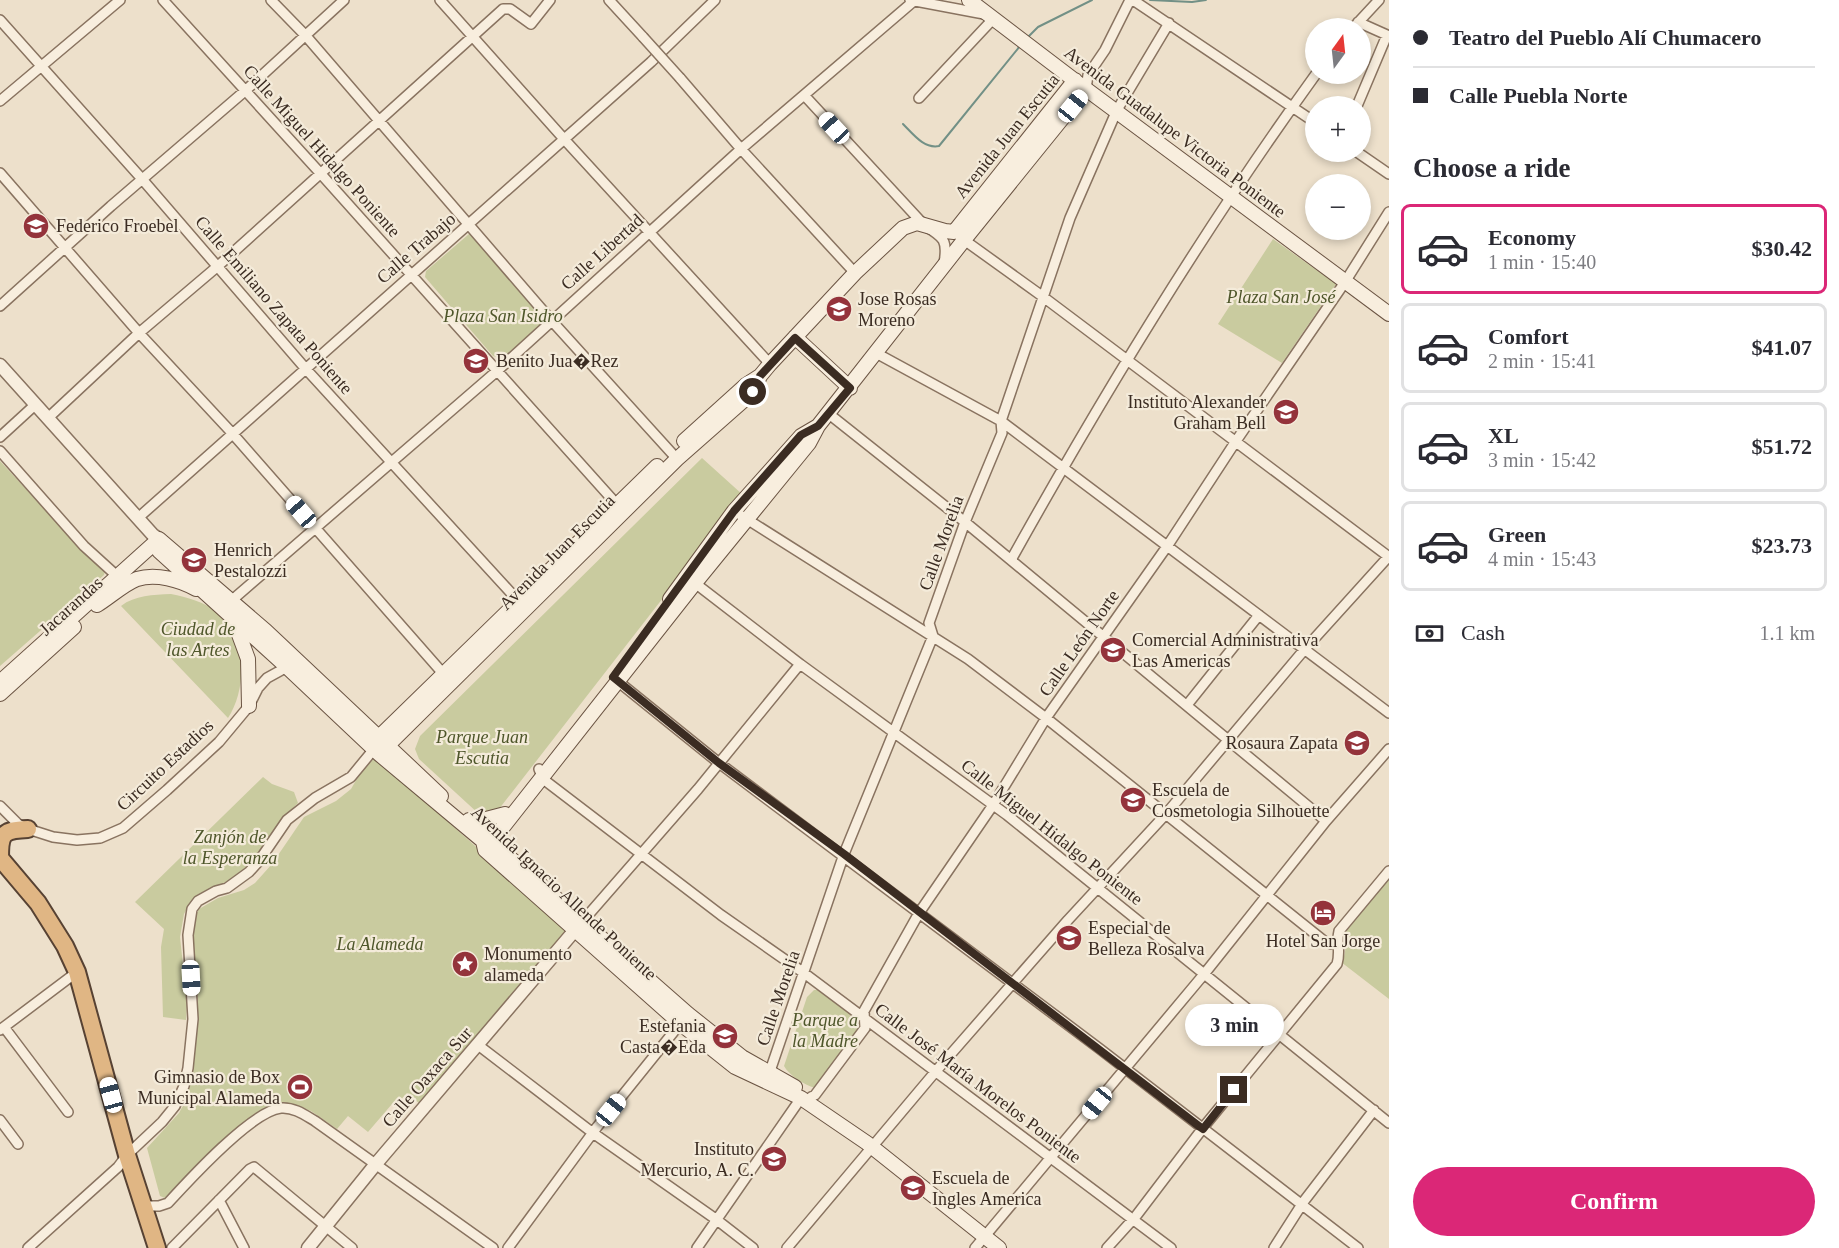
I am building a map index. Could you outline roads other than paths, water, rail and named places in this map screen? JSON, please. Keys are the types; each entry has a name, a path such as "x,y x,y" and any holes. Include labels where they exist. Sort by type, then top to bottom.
{"highway":[{"path":"28,829 11,830 4,834 0,840 0,858 38,903 65,946 77,972 127,1155 157,1248"}],"main road":[{"name":"Avenida Guadalupe Victoria Poniente","path":"969,0 1389,314"},
{"name":"Avenida Juan Escutia","path":"691,579 747,518 810,442 818,426 943,267 959,236 1075,80"},
{"name":"Avenida Juan Escutia","path":"959,236 1086,89"},
{"name":"Avenida Juan Escutia","path":"380,746 674,456 753,392 760,376 770,364 855,273 903,228 917,223 959,236"},
{"path":"795,338 850,388"},
{"name":"Avenida Juan Escutia","path":"487,841 615,680 691,579 734,511 801,435 818,426"},
{"name":"Jacarandas","path":"0,682 117,576 159,543"},
{"name":"Jacarandas","path":"0,694 98,605 159,543"},
{"name":"Avenida Ignacio Allende Poniente","path":"159,543 276,659 380,746 685,1019 768,1077 806,1098 872,1147 999,1248"},
{"name":"Avenida Ignacio Allende Poniente","path":"159,543 266,631 380,746 400,756 487,841"},
{"path":"98,605 136,580 153,577 187,584 213,599"},
{"path":"232,616 248,659 249,706"},
{"name":"Avenida Juan Escutia","path":"380,746 399,735 447,679"},
{"path":"399,735 400,756"},
{"name":"Avenida Juan Escutia","path":"487,841 505,814 541,774"},
{"path":"467,820 486,819 505,814"}],"street":[{"path":"0,101 120,0"},
{"name":"Calle Miguel Hidalgo Poniente","path":"163,0 620,508"},
{"path":"271,0 306,36 551,320 674,456"},
{"path":"0,306 246,90 344,0"},
{"path":"440,0 770,364"},
{"path":"48,418 139,333 218,266 506,8 531,24 550,0"},
{"path":"609,0 855,273"},
{"name":"Calle Trabajo","path":"138,518 651,62 715,0"},
{"path":"913,0 992,16"},
{"name":"Calle Libertad","path":"231,602 497,371 741,149 913,0"},
{"path":"1362,18 1379,0"},
{"path":"1088,75 1134,2 1305,115"},
{"path":"919,98 992,16"},
{"name":"Calle Emiliano Zapata Poniente","path":"0,20 142,179 305,368 522,605"},
{"name":"Calle Morelia","path":"768,1077 844,854 933,636 929,623 965,522 1002,433 1001,421 1070,218 1117,110 1165,21"},
{"path":"1371,30 1387,35 1371,73"},
{"name":"Avenida Juan Escutia","path":"1075,80 1088,75 1086,89"},
{"path":"1011,560 1062,467 1126,359 1232,196 1309,84"},
{"path":"804,95 925,226 940,234 944,242 943,267"},
{"path":"1371,162 1389,174"},
{"path":"0,173 447,679"},
{"name":"Calle León Norte","path":"697,1248 806,1098 815,1095 865,1028 864,1011 919,913 993,805 1046,718 1168,545 1345,282 1389,212"},
{"path":"787,1248 936,1071 1166,814 1304,650 1389,557 959,236"},
{"path":"876,353 1001,421 1389,713"},
{"name":"Avenida Ignacio Allende Poniente","path":"0,365 159,543"},
{"path":"0,437 36,404"},
{"path":"829,414 965,522 1326,821"},
{"path":"0,451 84,546 117,576"},
{"path":"734,511 968,659 1046,718 1328,944 1336,942"},
{"name":"Calle Miguel Hidalgo Poniente","path":"691,579 800,664 993,805 1389,1123"},
{"path":"1187,705 1259,615"},
{"name":"Calle Oaxaca Sur","path":"308,1248 375,1165 641,855 800,664"},
{"name":"Circuito Estadios","path":"0,806 18,824 53,837 78,840 100,838 123,828 219,742 249,706 258,688 267,678 287,667"},
{"path":"615,680 719,763 844,854 1358,1248"},
{"path":"28,1248 118,1167 175,1106 188,1068 193,1019 188,935 192,909 198,901 227,888 249,872 287,820 315,798 351,777 380,746"},
{"path":"975,1248 1205,973 1326,821 1389,749"},
{"name":"Calle José María Morelos Poniente","path":"541,774 641,855 804,973 1171,1248"},
{"path":"1107,1248 1133,1220 1203,1129 1337,964 1340,956 1336,942 1339,931 1389,871"},
{"path":"68,1112 2,1028 77,972"},
{"path":"508,1248 593,1132 685,1019"},
{"path":"478,1045 753,1248"},
{"path":"145,1206 159,1206 168,1203 212,1155 266,1113 279,1108 289,1108 302,1113 493,1248"},
{"path":"1274,1248 1301,1206 1374,1110"},
{"path":"0,1120 18,1144"},
{"path":"172,1248 254,1167 352,1248"},
{"path":"219,1200 244,1248"}],"waterway":[{"path":"1028,37 1038,27 1092,0"},
{"path":"1150,0 1192,2 1206,0"},
{"path":"903,124 924,143 939,146 1020,46"}],"place":[{"name":"Federico Froebel","path":"36,226"},
{"name":"Jose Rosas Moreno","path":"839,309"},
{"name":"Benito Jua�Rez","path":"476,361"},
{"name":"Instituto Alexander Graham Bell","path":"1286,412"},
{"name":"Henrich Pestalozzi","path":"194,560"},
{"name":"Comercial Administrativa Las Americas","path":"1113,650"},
{"name":"Rosaura Zapata","path":"1357,743"},
{"name":"Escuela de Cosmetologia Silhouette","path":"1133,800"},
{"name":"Hotel San Jorge","path":"1323,913"},
{"name":"Especial de Belleza Rosalva","path":"1069,938"},
{"name":"Monumento alameda","path":"465,964"},
{"name":"Estefania Casta�Eda","path":"725,1036"},
{"name":"Gimnasio de Box Municipal Alameda","path":"300,1087"},
{"name":"Instituto Mercurio, A. C.","path":"774,1159"},
{"name":"Escuela de Ingles America","path":"913,1188"}],"park label":[{"name":"Plaza San José","path":"1281,297"},
{"name":"Plaza San Isidro","path":"503,316"},
{"name":"Ciudad de las Artes","path":"198,639"},
{"name":"Parque Juan Escutia","path":"482,747"},
{"name":"Zanjón de la Esperanza","path":"230,847"},
{"name":"La Alameda","path":"380,944"},
{"name":"Parque a la Madre","path":"825,1030"}]}
